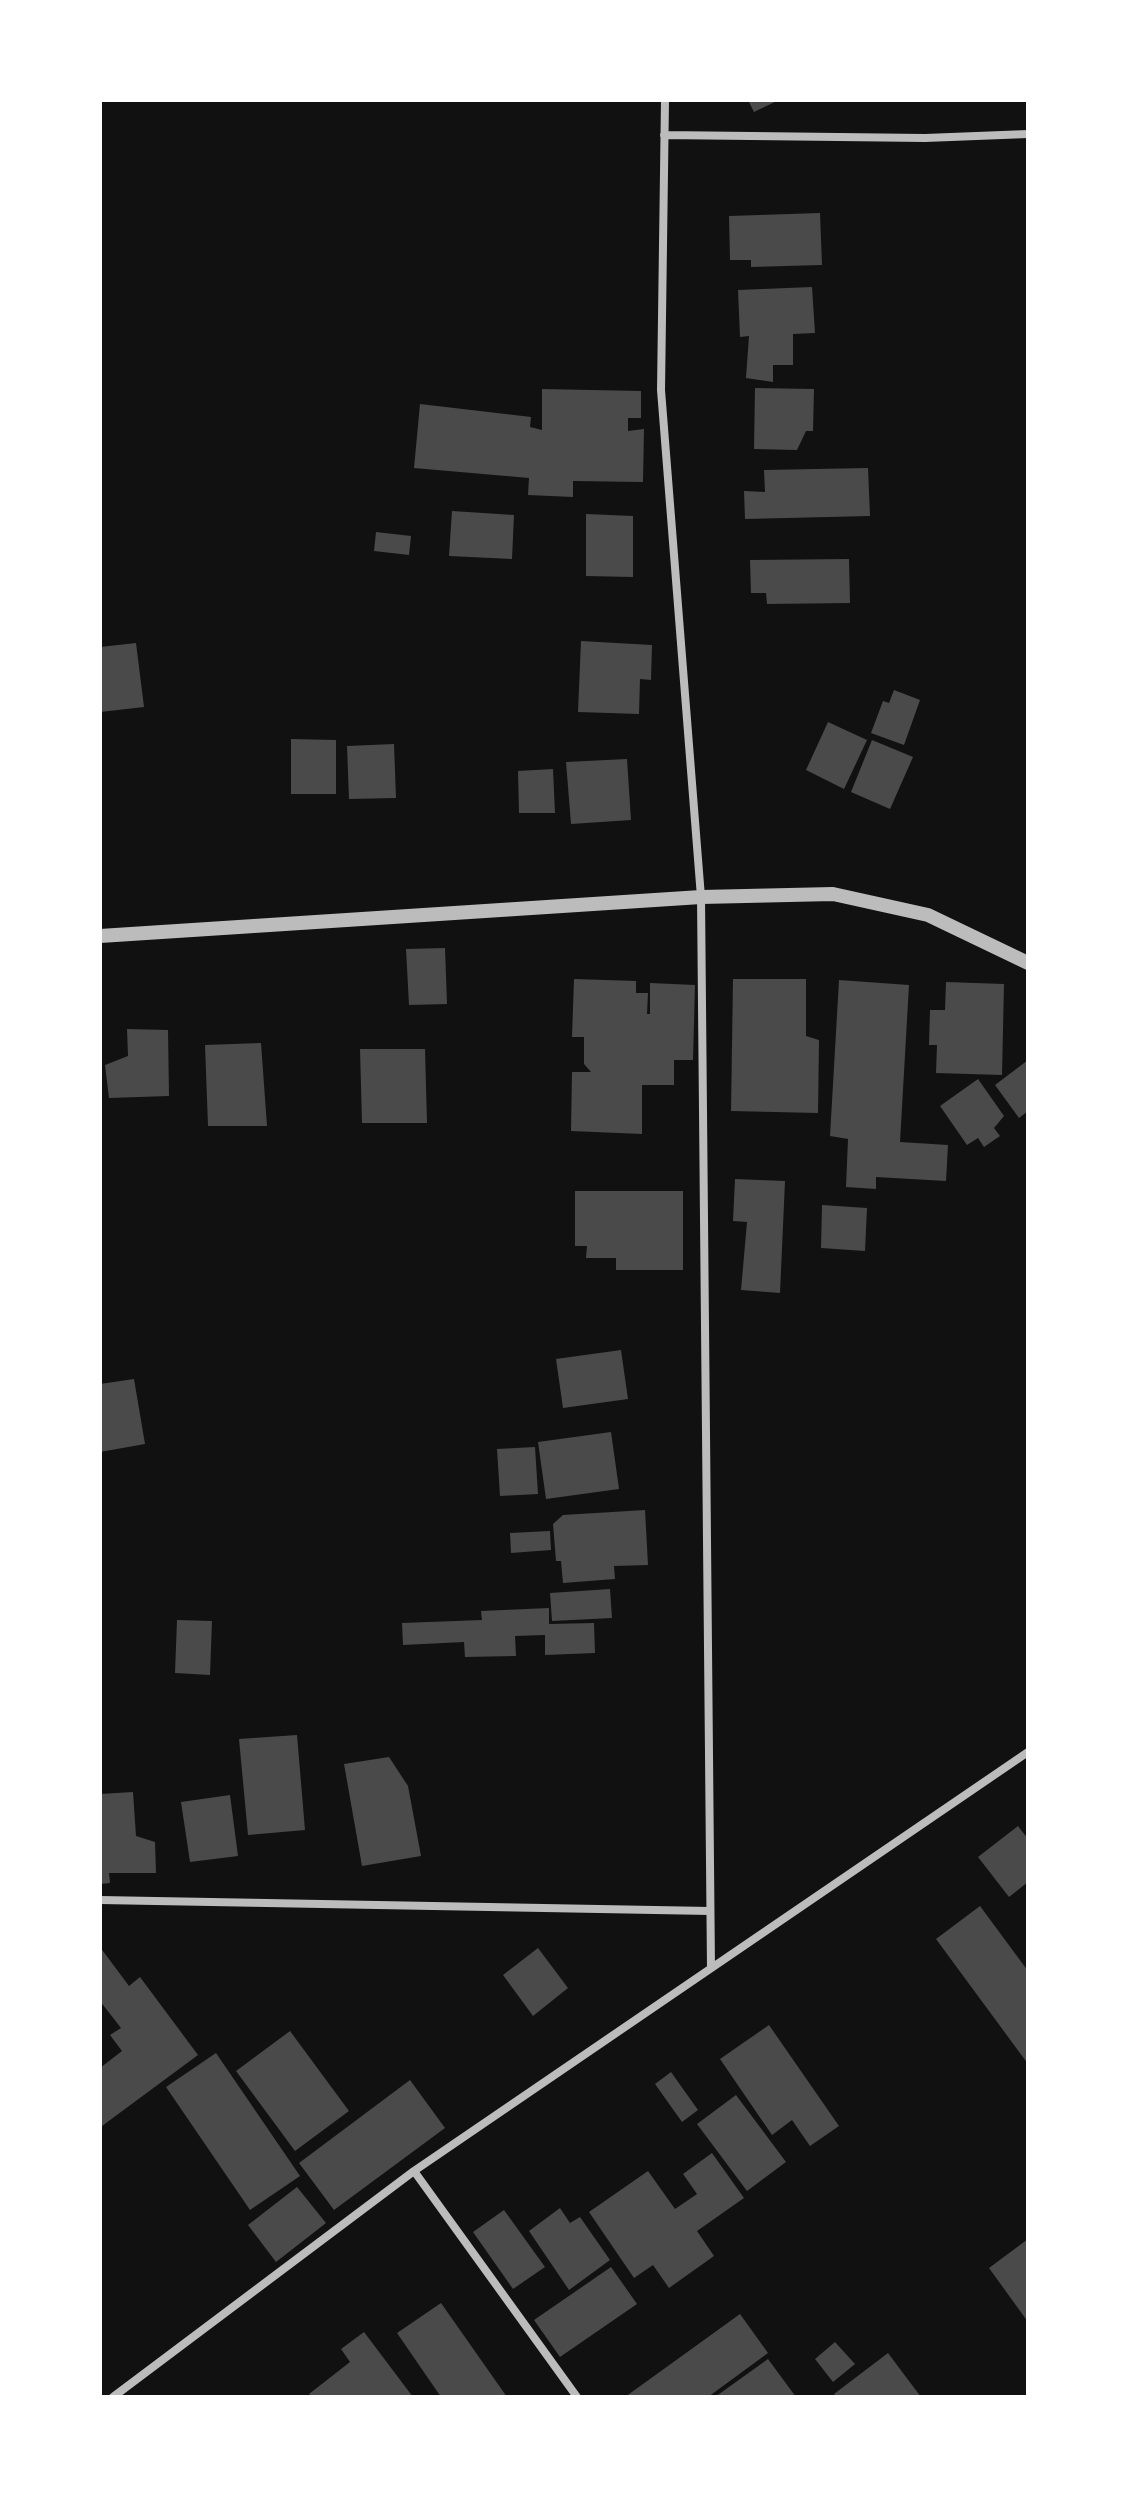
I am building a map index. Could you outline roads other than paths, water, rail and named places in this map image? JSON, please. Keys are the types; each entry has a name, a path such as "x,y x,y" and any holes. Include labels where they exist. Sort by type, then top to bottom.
{"street":[{"path":"665,100 661,390 701,897 711,1968"},
{"path":"664,135 925,138 1028,134"},
{"path":"100,936 701,897 833,894 928,915 1028,963"},
{"path":"113,2397 414,2171 1028,1752"},
{"path":"100,1900 710,1911"},
{"path":"414,2171 577,2397"}]}
